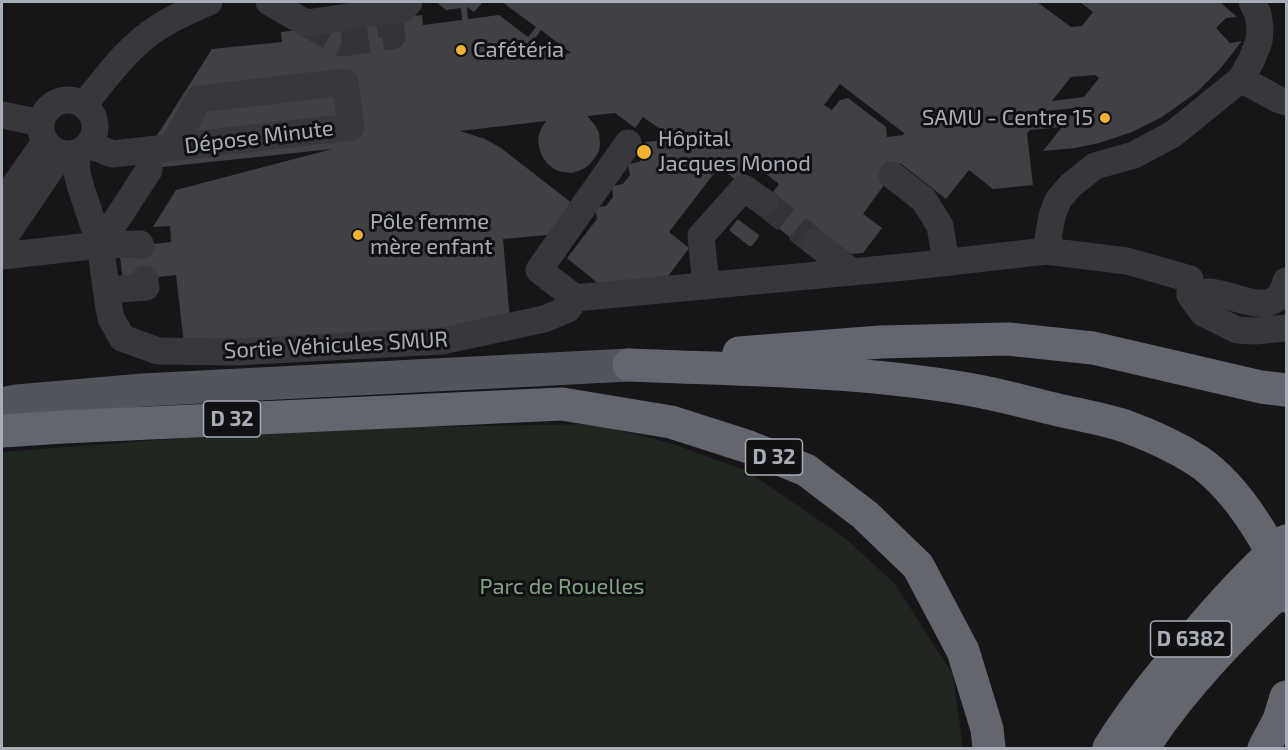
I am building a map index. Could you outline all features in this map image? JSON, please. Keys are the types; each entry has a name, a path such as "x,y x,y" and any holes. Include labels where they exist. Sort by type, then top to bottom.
{"highway":[{"path":"629,365 731,353 869,342 1008,339 1093,348 1262,387 1287,390"},
{"name":"D 32","path":"629,365 825,374 904,381 983,392 1124,426 1164,442 1200,462 1229,489 1273,553 1287,596"},
{"name":"D 32","path":"2,431 562,404 670,422 749,447 806,470 865,515 918,566 963,651 987,729 989,748"},
{"name":"D 6382","path":"1109,748 1130,716 1177,655 1228,597 1287,541"},
{"name":"D 6382","path":"1143,748 1199,674 1287,585"},
{"path":"1264,748 1279,720 1287,697"}],"main road":[{"name":"D 32","path":"7,401 143,390 629,365"}],"lane":[{"path":"84,105 125,55 141,40 161,25 208,2"},
{"path":"269,2 306,22 403,9 409,2"},
{"path":"1046,251 1052,216 1058,200 1071,185 1095,166 1134,155 1173,134 1241,79 1259,41 1258,14 1252,2"},
{"path":"1241,79 1287,102"},
{"name":"Dépose Minute","path":"2,115 62,144 113,154 351,127 345,82 199,99 172,147"},
{"path":"2,203 62,144 93,139 96,124 93,116 90,110 76,101 60,101 52,105 42,118 62,144"},
{"path":"628,143 538,270 575,298 1046,251 1127,261 1159,269 1190,279 1190,294 1203,313 1237,330 1287,328"},
{"path":"2,241 62,144"},
{"name":"Sortie Véhicules SMUR","path":"62,144 77,172 100,245 111,318 122,338 158,351 235,352 442,340 544,319 568,309 575,298"},
{"path":"100,245 149,170"},
{"path":"892,175 924,200 940,226 946,262"},
{"path":"706,286 701,236 744,188 765,203"},
{"path":"814,242 852,272"},
{"path":"2,256 100,245 140,244 141,246"},
{"path":"108,299 146,287 145,279"},
{"path":"1190,294 1210,292 1261,304 1270,302 1280,295 1287,281"}],"green space":[{"name":"Parc de Rouelles","path":"595,424 673,444 747,471 845,538 895,584 953,675 963,748 2,748 2,452 299,429"}],"building":[{"path":"436,2 483,2 474,12 467,7 468,19 499,15 528,37 536,27 502,2 1037,2 1071,27 1082,26 1093,12 1080,2 1220,2 1237,17 1226,18 1216,28 1230,43 1242,41 1220,69 1197,92 1162,117 1132,132 1099,143 1043,151 1062,127 1030,130 1027,134 1033,185 993,189 969,170 946,199 900,163 863,214 882,228 863,253 851,254 823,233 807,251 758,212 779,184 751,162 737,181 719,167 669,232 689,248 666,279 600,285 567,258 597,219 595,208 606,206 613,197 612,186 623,184 630,175 628,164 639,162 647,153 645,142 656,141 663,131 643,117 635,128 615,113 587,116 599,133 599,151 588,166 572,173 554,169 542,156 538,138 546,121 460,131 485,139 501,148 573,204 547,235 503,239 510,320 389,337 184,344 176,275 123,281 119,248 171,242 170,226 153,227 176,190 332,149 135,170 212,49 282,42 281,32 422,15 423,25 462,20 461,8 446,10","holes":["541,30 571,53 553,56 533,41","1095,75 1099,78 1084,97 1052,101 1071,77","840,84 904,133 887,137 886,127 848,98 840,100 832,110 824,105","1076,108 1070,116 1038,120 1045,111"]},
{"path":"737,220 759,235 752,246 730,231"}],"tunnel":[{"path":"306,23 342,43 392,36 388,11"},
{"path":"765,203 814,242"}],"place":[{"name":"Cafétéria","path":"461,50"},
{"name":"SAMU - Centre 15","path":"1105,118"},
{"name":"Hôpital Jacques Monod","path":"644,152"},
{"name":"Pôle femme mère enfant","path":"358,235"}]}
